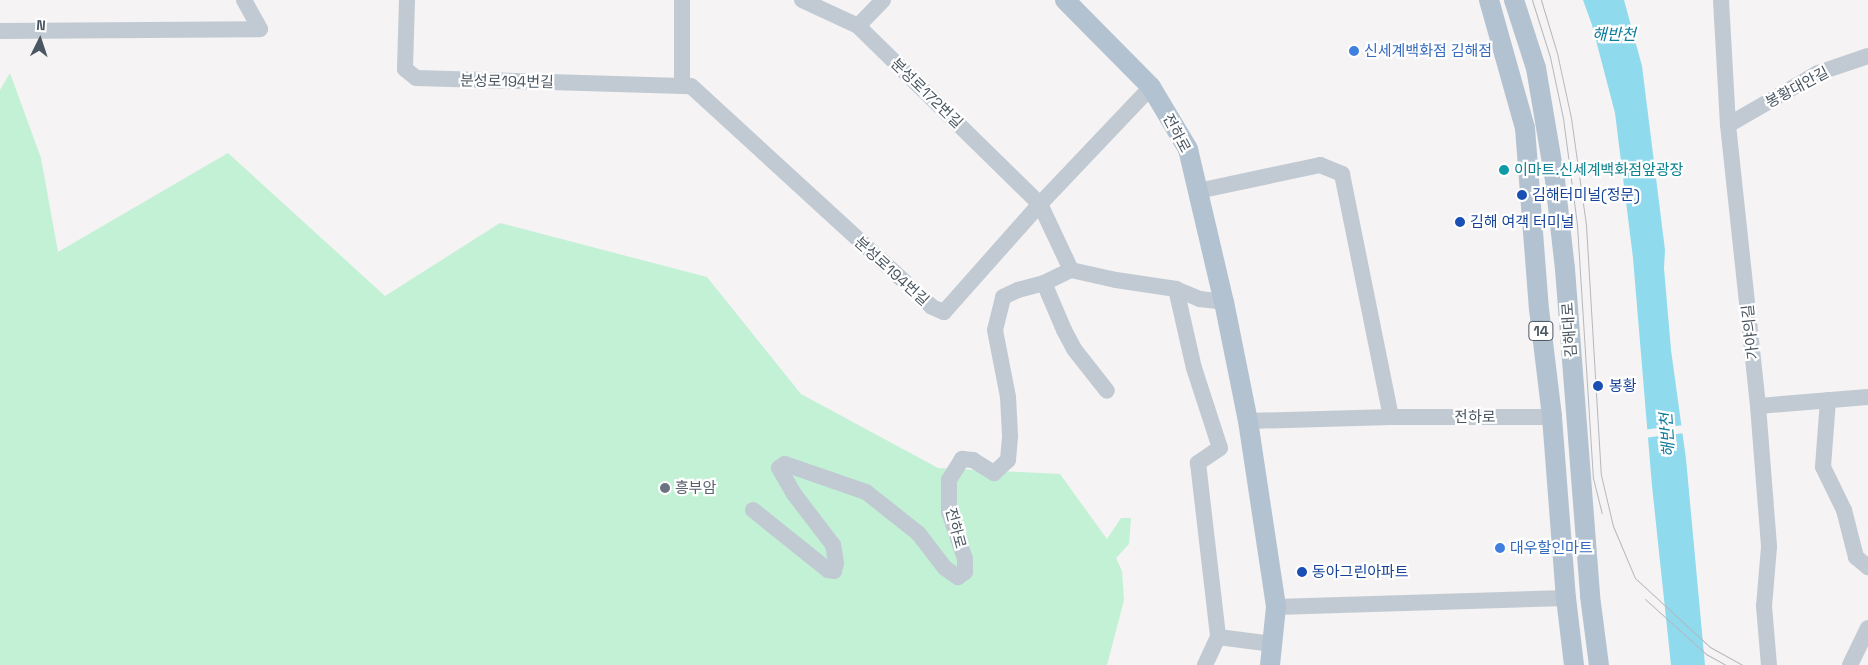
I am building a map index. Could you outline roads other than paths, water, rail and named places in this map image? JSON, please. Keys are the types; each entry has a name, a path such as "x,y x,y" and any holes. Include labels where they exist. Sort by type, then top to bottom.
{"main road":[{"name":"전하로","path":"1065,0 1151,87 1188,149 1224,302 1248,421 1276,608 1270,665"},
{"name":"김해대로","path":"1489,0 1525,128 1539,309 1552,417 1566,598 1574,665"},
{"name":"김해대로","path":"1514,0 1536,68 1556,180 1565,269 1590,596 1599,665"}],"street":[{"path":"0,31 260,29 244,0"},
{"name":"분성로194번길","path":"407,0 405,70 416,78 690,86 932,307 944,312 1040,204 1151,87"},
{"path":"682,0 682,85"},
{"name":"분성로172번길","path":"802,0 858,26 1040,204"},
{"path":"858,26 883,0"},
{"name":"가야의길","path":"1721,0 1728,124 1758,406 1769,547 1764,606 1769,665"},
{"name":"봉황대안길","path":"1728,124 1818,73 1868,56"},
{"path":"1198,191 1320,165 1342,174 1391,417"},
{"path":"1040,204 1071,270 1176,290 1200,299 1224,302"},
{"name":"전하로","path":"753,510 828,570 834,571 836,564 834,546 794,494 779,468 785,464 866,492 918,533 945,568 958,577 965,572 964,559 949,512 949,480 962,459 974,460 994,474 1008,460 1010,435 1008,397 995,330 1003,297 1018,290 1044,283 1071,270"},
{"path":"1044,283 1074,349 1107,391"},
{"path":"1176,290 1194,368 1220,448 1198,464 1218,637 1205,665"},
{"path":"1758,406 1868,397"},
{"path":"1828,400 1823,467 1844,510 1856,557 1868,567"},
{"name":"전하로","path":"1248,421 1391,417 1552,417"},
{"path":"1276,608 1566,598"},
{"path":"1850,665 1868,628"},
{"path":"1218,637 1273,644"}],"water":[{"name":"해반천","path":"1583,0 1624,0 1642,66 1665,250 1664,268 1671,350 1686,459 1705,665 1671,665 1652,486 1633,258 1615,113 1592,25"}],"tram line":[{"path":"1532,0 1550,57 1563,118 1577,225 1593,478 1602,513"},
{"path":"1541,0 1557,53 1571,118 1586,225 1601,475 1613,526 1635,578 1710,647 1742,665"},
{"path":"1645,599 1706,654 1726,665"}],"place":[{"name":"신세계백화점 김해점","path":"1354,51"},
{"name":"이마트.신세계백화점앞광장","path":"1504,170"},
{"name":"김해터미널(정문)","path":"1522,195"},
{"name":"김해 여객 터미널","path":"1460,222"},
{"name":"봉황","path":"1598,386"},
{"name":"흥부암","path":"665,488"},
{"name":"대우할인마트","path":"1500,548"},
{"name":"동아그린아파트","path":"1302,572"}]}
